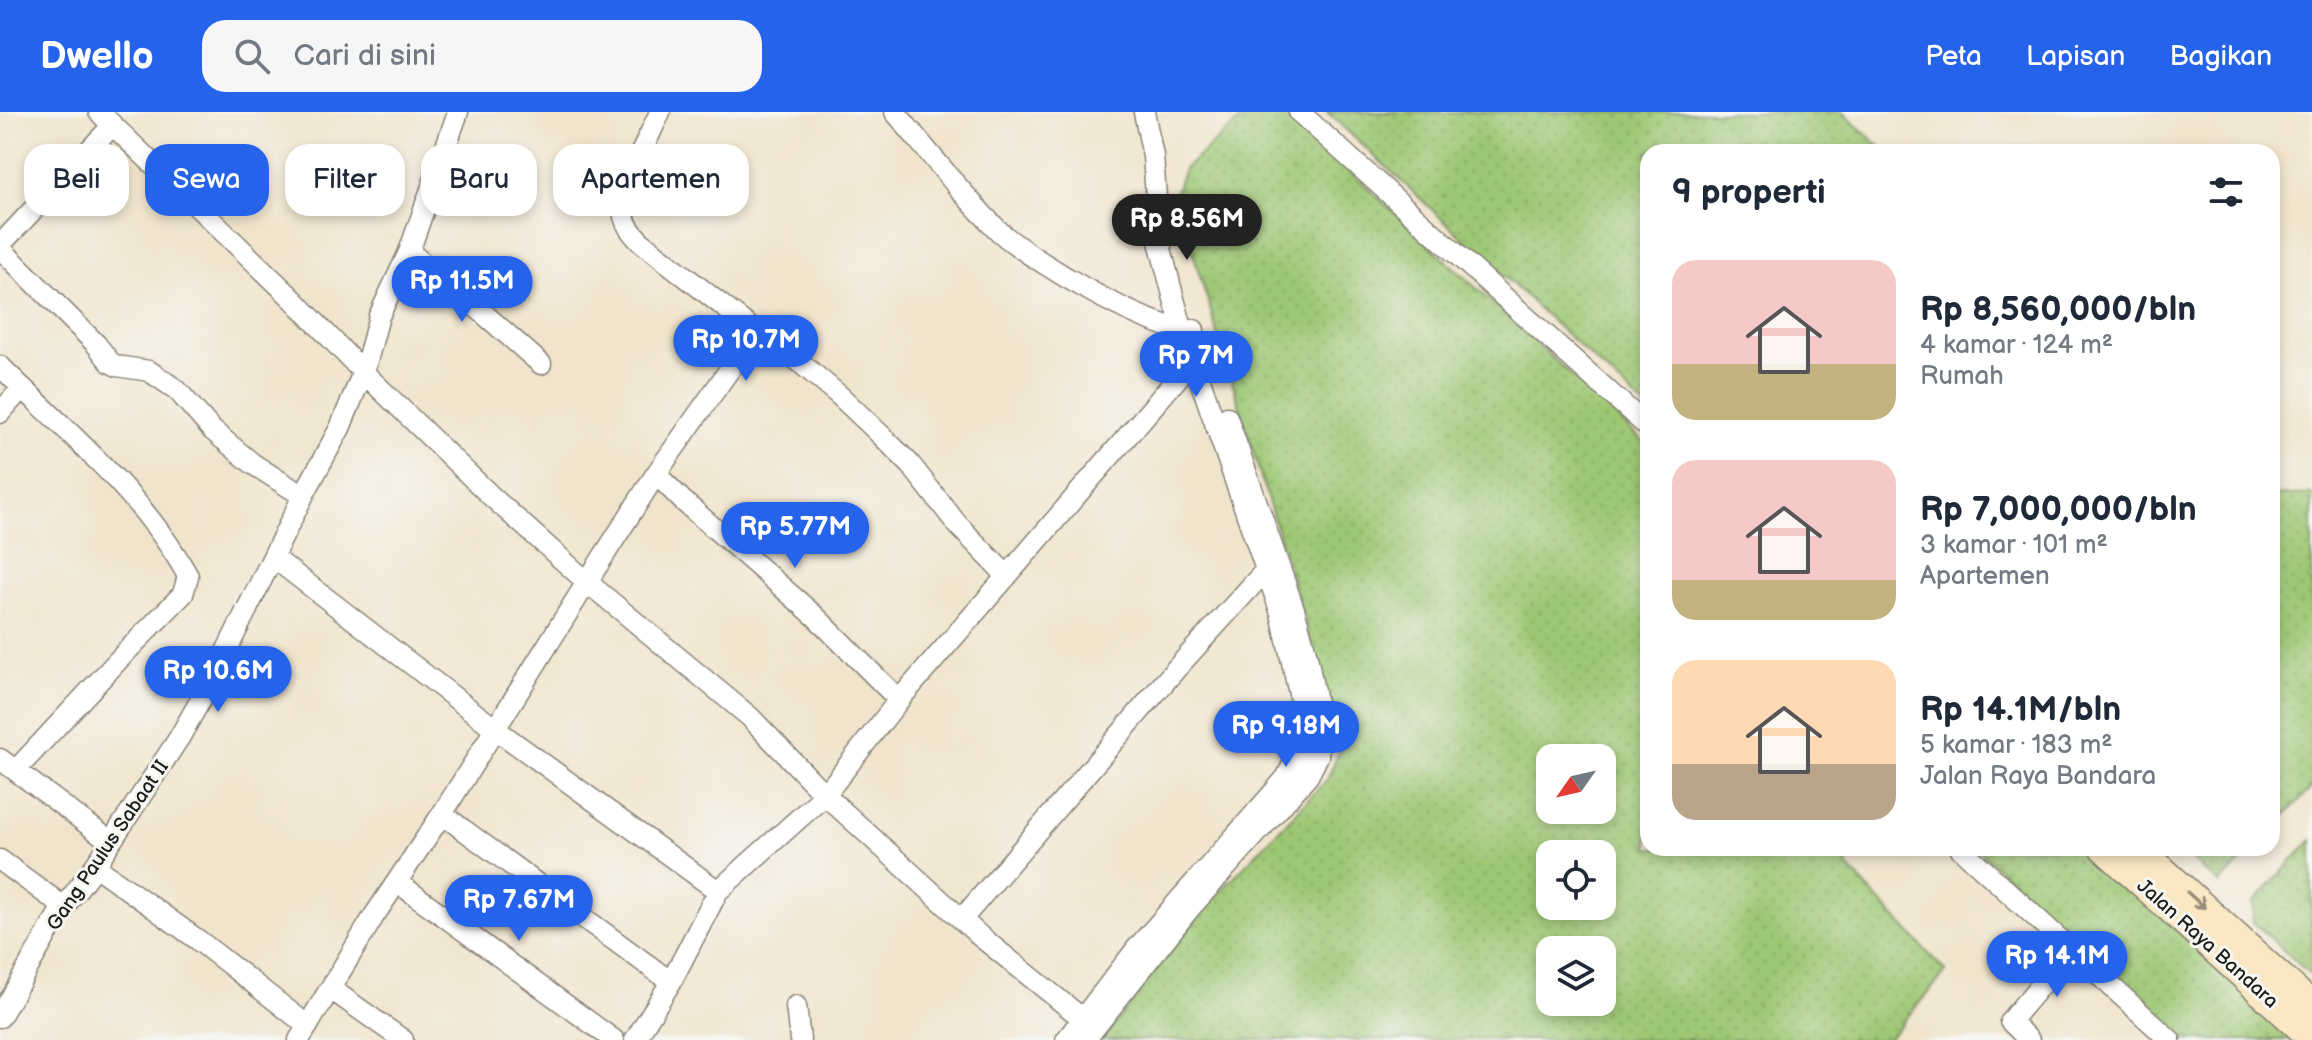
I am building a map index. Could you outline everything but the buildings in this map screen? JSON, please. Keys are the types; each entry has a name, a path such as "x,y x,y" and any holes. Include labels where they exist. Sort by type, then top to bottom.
{"main road":[{"name":"Jalan Raya Bandara","path":"2113,856 2312,1038"},
{"name":"Jalan Raya Bandara","path":"2147,856 2312,1006"}],"street":[{"name":"Gang Paulus Sabaat II","path":"0,1017 64,907 95,866 174,746 213,678 340,428 363,372 379,316 409,252 458,112"},
{"path":"660,112 626,192 623,207 627,225 640,241 840,396 910,464 957,524 1007,576"},
{"path":"895,112 1002,233 1109,301 1150,322 1190,330"},
{"path":"1087,1028 1137,948 1286,778 1296,763 1303,738 1302,707 1281,613 1155,226 1153,156 1144,112"},
{"path":"1299,112 1640,420"},
{"path":"303,496 253,464 222,438 177,390 149,371 127,369 110,362 0,247 105,119 293,299 491,496 587,582 750,717 825,795 1087,1028"},
{"path":"409,252 541,364"},
{"path":"95,866 198,940 304,1033 656,474 756,332"},
{"path":"635,1040 671,982 718,891 825,795 899,700 1197,354"},
{"path":"1066,1040 1087,1028 1308,776 1318,756 1318,712 1294,609 1197,354"},
{"path":"0,366 135,502 175,553 188,576 183,594 8,765 110,841"},
{"path":"0,413 22,388"},
{"path":"656,474 815,616 899,700"},
{"path":"274,558 494,728 718,891"},
{"path":"962,919 1175,670 1265,571"},
{"path":"442,814 671,982"},
{"path":"1969,856 2170,1040"},
{"path":"0,860 64,907"},
{"path":"397,882 614,1040"},
{"path":"2029,1040 2010,1021 2071,949"},
{"path":"331,989 403,1040"},
{"path":"796,1006 800,1040"}],"green space":[{"path":"1249,112 1285,112 1640,439 1640,856 1854,856 1846,865 1946,972 1887,1040 1102,1040 1206,906 1327,780 1342,745 1175,193 1184,169"},
{"path":"1327,112 1842,112 1877,144 1640,144 1640,403"},
{"path":"2312,494 2312,787 2280,821 2280,496"},
{"path":"2312,840 2312,976 2253,922 2253,903"},
{"path":"1985,856 2097,856 2296,1040 2183,1040"},
{"path":"2189,856 2246,856 2219,884"}]}
